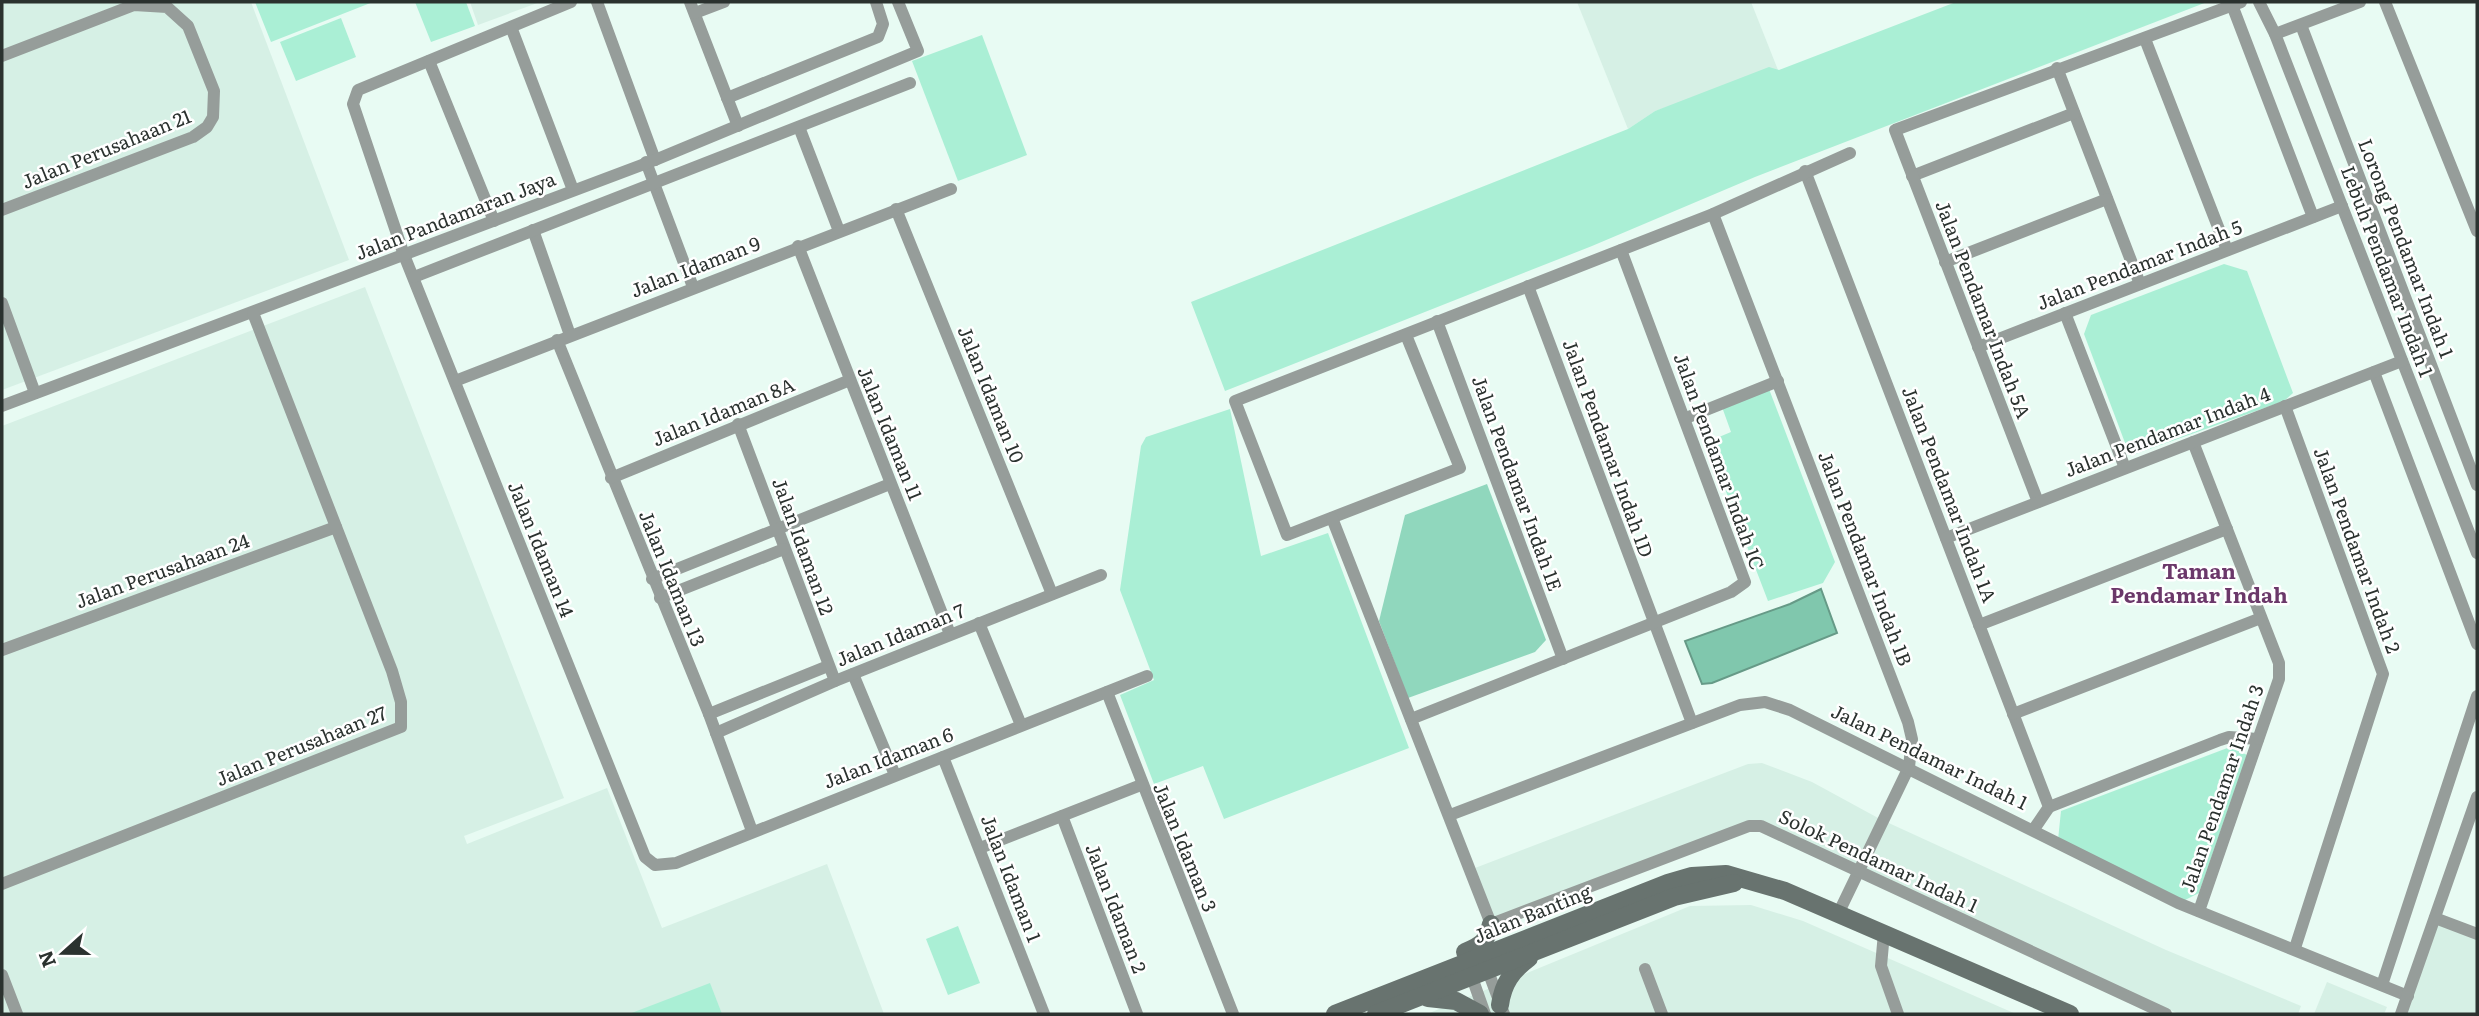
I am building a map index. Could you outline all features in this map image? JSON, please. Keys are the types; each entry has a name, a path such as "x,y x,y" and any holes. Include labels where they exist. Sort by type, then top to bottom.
{"main road":[{"name":"Jalan Banting","path":"1335,1014 1418,990 1668,883 1692,876 1726,874 1785,891 1839,912 2070,1014"},
{"name":"Jalan Banting","path":"1477,966 1540,949 1681,894 1748,881"},
{"path":"1491,924 1488,937 1481,945 1441,962 1418,990 1492,1012 1508,977 1540,949"},
{"name":"Jalan Banting","path":"1376,1014 1418,990"}],"street":[{"name":"Jalan Idaman 14","path":"571,2 358,90 352,104 404,255 645,857"},
{"path":"597,2 650,161 654,185 694,287"},
{"path":"724,2 692,8 738,126"},
{"path":"727,98 869,43 878,37 883,24 876,2"},
{"name":"Jalan Pandamaran Jaya","path":"2,405 253,313 650,161 918,51 898,2"},
{"path":"2276,34 2360,2"},
{"path":"2385,2 2477,231"},
{"name":"Lebuh Pendamar Indah 1","path":"2260,3 2276,34 2477,553"},
{"path":"2140,284 2057,68 2145,39 2236,4 2313,217"},
{"name":"Jalan Perusahaan 21","path":"2,57 134,5 167,7 188,26 214,91 216,104 207,127 193,137 2,210"},
{"name":"Lorong Pendamar Indah 1","path":"2301,25 2477,485"},
{"path":"511,27 573,190"},
{"path":"2145,39 2227,250"},
{"path":"429,61 494,221"},
{"name":"Jalan Pendamar Indah 5A","path":"2038,502 1895,130 2057,68"},
{"path":"414,276 654,185 910,83"},
{"path":"1912,176 2074,113"},
{"path":"799,127 839,230"},
{"path":"1406,335 1460,468 1287,535 1235,401 1713,214 1850,153"},
{"name":"Jalan Pendamar Indah 1A","path":"1805,171 2049,807"},
{"name":"Jalan Idaman 9","path":"455,380 797,246 951,189"},
{"path":"1945,262 2107,199"},
{"name":"Jalan Pendamar Indah 5","path":"1978,347 2342,206"},
{"name":"Jalan Idaman 10","path":"896,209 1052,594"},
{"name":"Jalan Pendamar Indah 1B","path":"1713,214 1908,722 1912,740 1909,767 1839,912"},
{"name":"Jalan Idaman 13","path":"533,230 564,337 611,478 709,714 752,831"},
{"name":"Jalan Idaman 11","path":"797,246 950,634"},
{"name":"Jalan Pendamar Indah 1C","path":"1411,719 1731,593 1745,582 1686,418 1621,250"},
{"name":"Jalan Pendamar Indah 1D","path":"1528,286 1692,723"},
{"path":"2,303 35,393"},
{"name":"Jalan Perusahaan 27","path":"2,884 401,727 401,702 392,671 253,313"},
{"path":"2065,313 2125,468"},
{"name":"Jalan Pendamar Indah 1E","path":"1437,321 1563,659"},
{"name":"Jalan Pendamar Indah 4","path":"1946,538 2402,361"},
{"path":"2374,372 2477,644"},
{"name":"Jalan Idaman 8A","path":"611,478 850,380"},
{"path":"1686,418 1778,381"},
{"name":"Jalan Pendamar Indah 2","path":"2285,406 2383,674 2295,948"},
{"name":"Jalan Idaman 12","path":"738,424 835,681"},
{"name":"Jalan Pendamar Indah 3","path":"2193,442 2279,663 2279,679 2199,911"},
{"path":"652,579 890,484"},
{"path":"1332,518 1491,924"},
{"name":"Jalan Perusahaan 24","path":"2,650 336,527"},
{"path":"1979,625 2227,530"},
{"path":"660,598 784,549"},
{"name":"Jalan Idaman 7","path":"716,733 835,681 1101,575"},
{"path":"2013,714 2261,618"},
{"path":"979,623 1021,725"},
{"name":"Jalan Idaman 7","path":"709,714 828,666"},
{"path":"853,674 895,775"},
{"name":"Jalan Idaman 6","path":"645,857 655,865 664,866 1147,676"},
{"name":"Jalan Idaman 3","path":"1107,692 1141,785 1233,1014"},
{"path":"2382,985 2477,696"},
{"name":"Jalan Pendamar Indah 1","path":"1450,815 1740,705 1765,702 1790,710 1909,767 2034,829 2073,852 2199,911 2407,996"},
{"path":"2034,829 2049,807 2229,737 2259,739"},
{"name":"Jalan Idaman 1","path":"943,757 1044,1014"},
{"path":"980,848 1141,785"},
{"path":"2401,1014 2435,918 2473,824 2477,797"},
{"name":"Jalan Idaman 2","path":"1062,816 1137,1014"},
{"name":"Solok Pendamar Indah 1","path":"1491,924 1749,826 1761,826 2166,1014"},
{"path":"2435,918 2477,934"},
{"path":"1884,933 1881,966 1898,1014"},
{"path":"1477,966 1492,1012"},
{"path":"1477,966 1492,1012"},
{"path":"1645,969 1662,1014"},
{"path":"2,975 17,1014"}],"shaded area":[{"path":"2,2 251,2 349,260 2,390"},
{"path":"255,2 373,2 271,42"},
{"path":"415,2 466,2 475,26 431,42"},
{"path":"470,2 540,2 478,25"},
{"path":"1577,2 1751,2 1778,70 1655,111 1628,129"},
{"path":"1956,2 2207,2 1755,177 1592,246 1225,391 1191,302 1628,129 1655,111 1769,67 1779,70"},
{"path":"341,18 356,57 296,81 280,42"},
{"path":"982,35 1027,155 958,181 912,61"},
{"path":"2224,264 2247,271 2293,393 2284,401 2130,456 2084,334 2091,315"},
{"path":"365,287 564,798 464,836 467,844 607,788 662,928 827,864 884,1014 2,1014 2,426"},
{"path":"1769,389 1835,562 1823,583 1768,601 1707,442 1731,432 1722,407"},
{"path":"1230,409 1261,556 1328,533 1409,748 1224,819 1203,766 1154,784 1120,695 1154,680 1120,590 1141,446 1146,437"},
{"path":"1487,484 1546,640 1535,652 1408,698 1379,621 1405,515"},
{"path":"1821,589 1837,633 1712,683 1702,684 1685,641 1790,604"},
{"path":"2230,747 2247,755 2199,893 2183,901 2058,840 2061,811"},
{"path":"1762,763 1812,782 1880,819 2166,950 2301,1006 2298,1014 2179,1014 1761,822 1493,918 1475,868 1748,764"},
{"path":"1751,905 1803,921 2016,1014 1427,1014 1690,906"},
{"path":"2438,924 2477,939 2477,1014 2406,1014"},
{"path":"958,926 980,983 948,995 926,939"},
{"path":"2327,982 2387,1007 2384,1014 2314,1014"},
{"path":"710,983 722,1014 629,1014"}],"district":[{"name":"Taman Pendamar Indah","path":"2199,581"}]}
